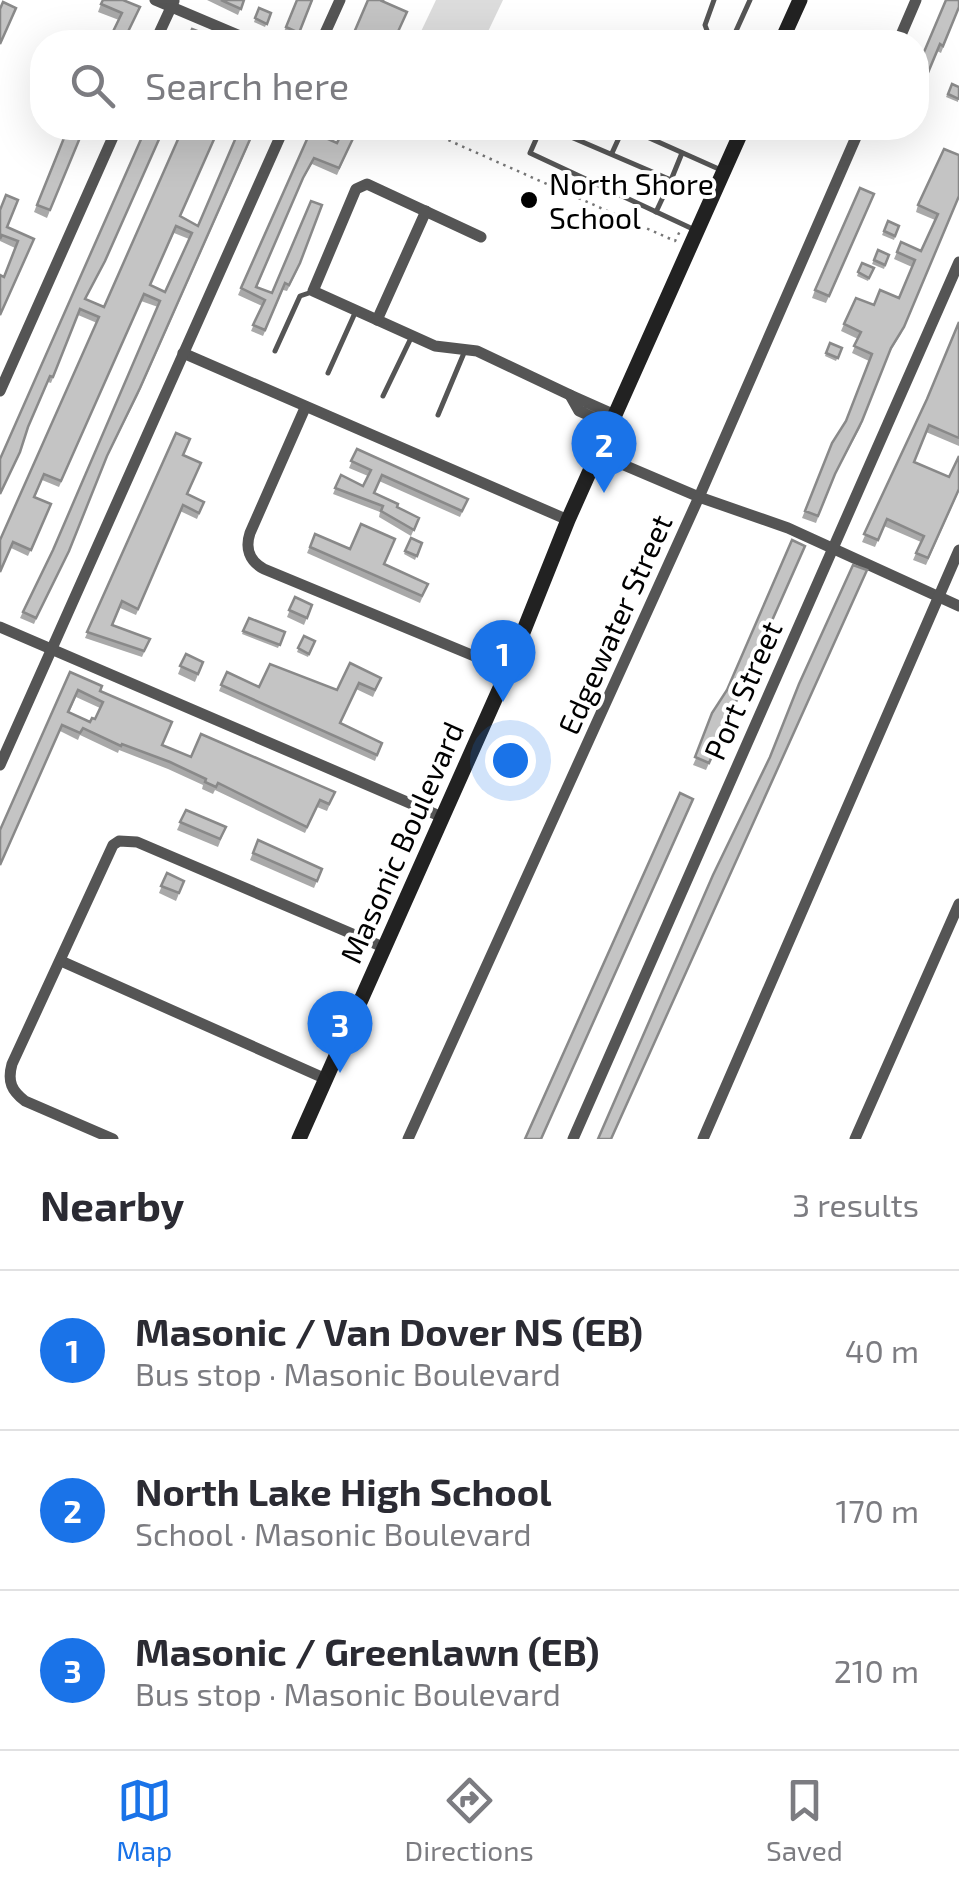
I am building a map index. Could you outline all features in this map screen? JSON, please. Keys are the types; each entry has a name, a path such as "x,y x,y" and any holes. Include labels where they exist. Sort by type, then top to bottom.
{"street":[{"path":"155,0 228,30"},
{"path":"326,30 340,0"},
{"path":"786,30 800,0"},
{"path":"903,30 916,0"},
{"path":"160,30 172,4"},
{"path":"0,391 112,140"},
{"path":"0,765 279,140"},
{"name":"Masonic Boulevard","path":"298,1139 508,670 690,228 738,140"},
{"name":"Edgewater Street","path":"408,1139 699,497 855,140"},
{"path":"481,237 367,184 356,189 315,292 435,346 477,351 570,394 613,420"},
{"path":"377,320 426,212"},
{"name":"Port Street","path":"573,1139 959,262"},
{"path":"183,353 568,520"},
{"path":"305,408 250,532 248,553 252,561 508,670"},
{"path":"598,454 699,497 832,546 959,606"},
{"path":"703,1139 959,550"},
{"path":"0,627 442,816"},
{"path":"113,1139 26,1101 11,1086 12,1064 108,851 119,841 128,840 384,947"},
{"path":"855,1139 959,904"},
{"path":"61,961 326,1078"}],"lane":[{"path":"707,30 714,0"},
{"path":"737,30 750,0"},
{"path":"536,140 530,153 690,228"},
{"path":"579,140 671,180"},
{"path":"612,154 618,140"},
{"path":"653,140 724,171"},
{"path":"656,212 682,153"},
{"path":"275,350 300,296 315,292"},
{"path":"328,373 356,310"},
{"path":"383,396 412,336"},
{"path":"438,415 465,350"}],"path":[{"path":"449,140 674,240 690,228"}],"shaded area":[{"path":"436,0 503,0 489,30 422,30"}],"building":[{"path":"103,0 123,0 140,7 129,30 114,30 122,13 101,4"},
{"path":"221,0 244,0 241,9"},
{"path":"297,0 312,0 300,30 286,27"},
{"path":"368,0 383,0 407,12 399,30 355,30"},
{"path":"946,0 959,0 943,46 940,44 929,70 929,40"},
{"path":"3,2 16,8 0,44 0,9"},
{"path":"259,8 271,13 267,24 255,18"},
{"path":"952,84 959,87 959,99 948,94"},
{"path":"63,140 79,140 50,210 37,205"},
{"path":"141,140 159,140 85,299 104,307 178,140 214,140 180,216 198,226 235,140 250,140 36,618 23,612 160,301 144,294 61,481 44,474 34,497 51,504 31,550 13,542 0,572 0,540 99,317 80,309 0,494 0,459","holes":["176,226 192,233 165,292 150,285"]},
{"path":"307,140 352,140 339,168 314,158 303,178 256,287 272,293 311,201 322,205 300,263 289,285 285,283 265,330 253,325 265,300 241,288"},
{"path":"944,149 959,155 959,196 818,516 805,511 872,354 854,346 861,332 844,324 856,298 874,305 880,290 899,298 915,260 897,252 901,242 921,251 938,214 918,205"},
{"path":"860,188 874,194 829,296 815,290"},
{"path":"6,195 18,200 7,227 34,239 0,315 0,275 4,277 18,241 2,235 0,239 0,210"},
{"path":"888,221 899,226 895,236 884,231"},
{"path":"878,250 889,255 885,265 874,260"},
{"path":"862,263 874,268 869,278 858,272"},
{"path":"959,322 959,438 929,425 914,462 949,477 959,456 959,489 928,558 916,553 924,536 887,519 878,540 864,534"},
{"path":"830,343 842,348 838,358 826,353"},
{"path":"176,433 190,439 183,455 201,463 187,494 204,502 199,513 183,505 138,609 122,601 112,625 150,639 144,651 87,632"},
{"path":"357,449 468,499 462,511 382,475 374,493 419,518 414,530 381,511 383,506 335,488 341,475 363,486 371,470 351,461"},
{"path":"361,524 395,539 384,564 428,584 422,596 310,547 315,534 350,549"},
{"path":"411,538 422,543 417,556 405,551"},
{"path":"792,540 805,546 709,763 695,757"},
{"path":"853,565 867,570 611,1139 598,1139 713,875 770,757"},
{"path":"295,597 312,605 307,618 289,610"},
{"path":"249,618 285,632 280,645 243,631"},
{"path":"304,636 315,641 309,654 298,648"},
{"path":"186,654 203,662 198,674 180,666"},
{"path":"350,663 381,678 375,690 359,683 340,723 382,743 377,755 221,685 227,672 259,687 270,664 337,690"},
{"path":"70,672 102,686 100,691 172,722 162,745 191,757 201,734 335,792 329,804 320,800 307,827 218,783 216,787 205,782 206,779 170,762 83,728 80,733 62,725 0,865 0,830","holes":["78,690 103,702 90,722 68,712"]},
{"path":"680,793 693,799 541,1139 525,1139"},
{"path":"186,810 226,827 220,839 180,822"},
{"path":"258,840 322,869 317,881 253,853"},
{"path":"167,873 184,881 179,893 161,886"}],"place":[{"name":"North Shore School","path":"529,200"},
{"name":"North Lake High School","path":"604,493"},
{"name":"Masonic / Van Dover NS (EB)","path":"503,702"},
{"name":"Masonic / Greenlawn (EB)","path":"340,1073"}]}
